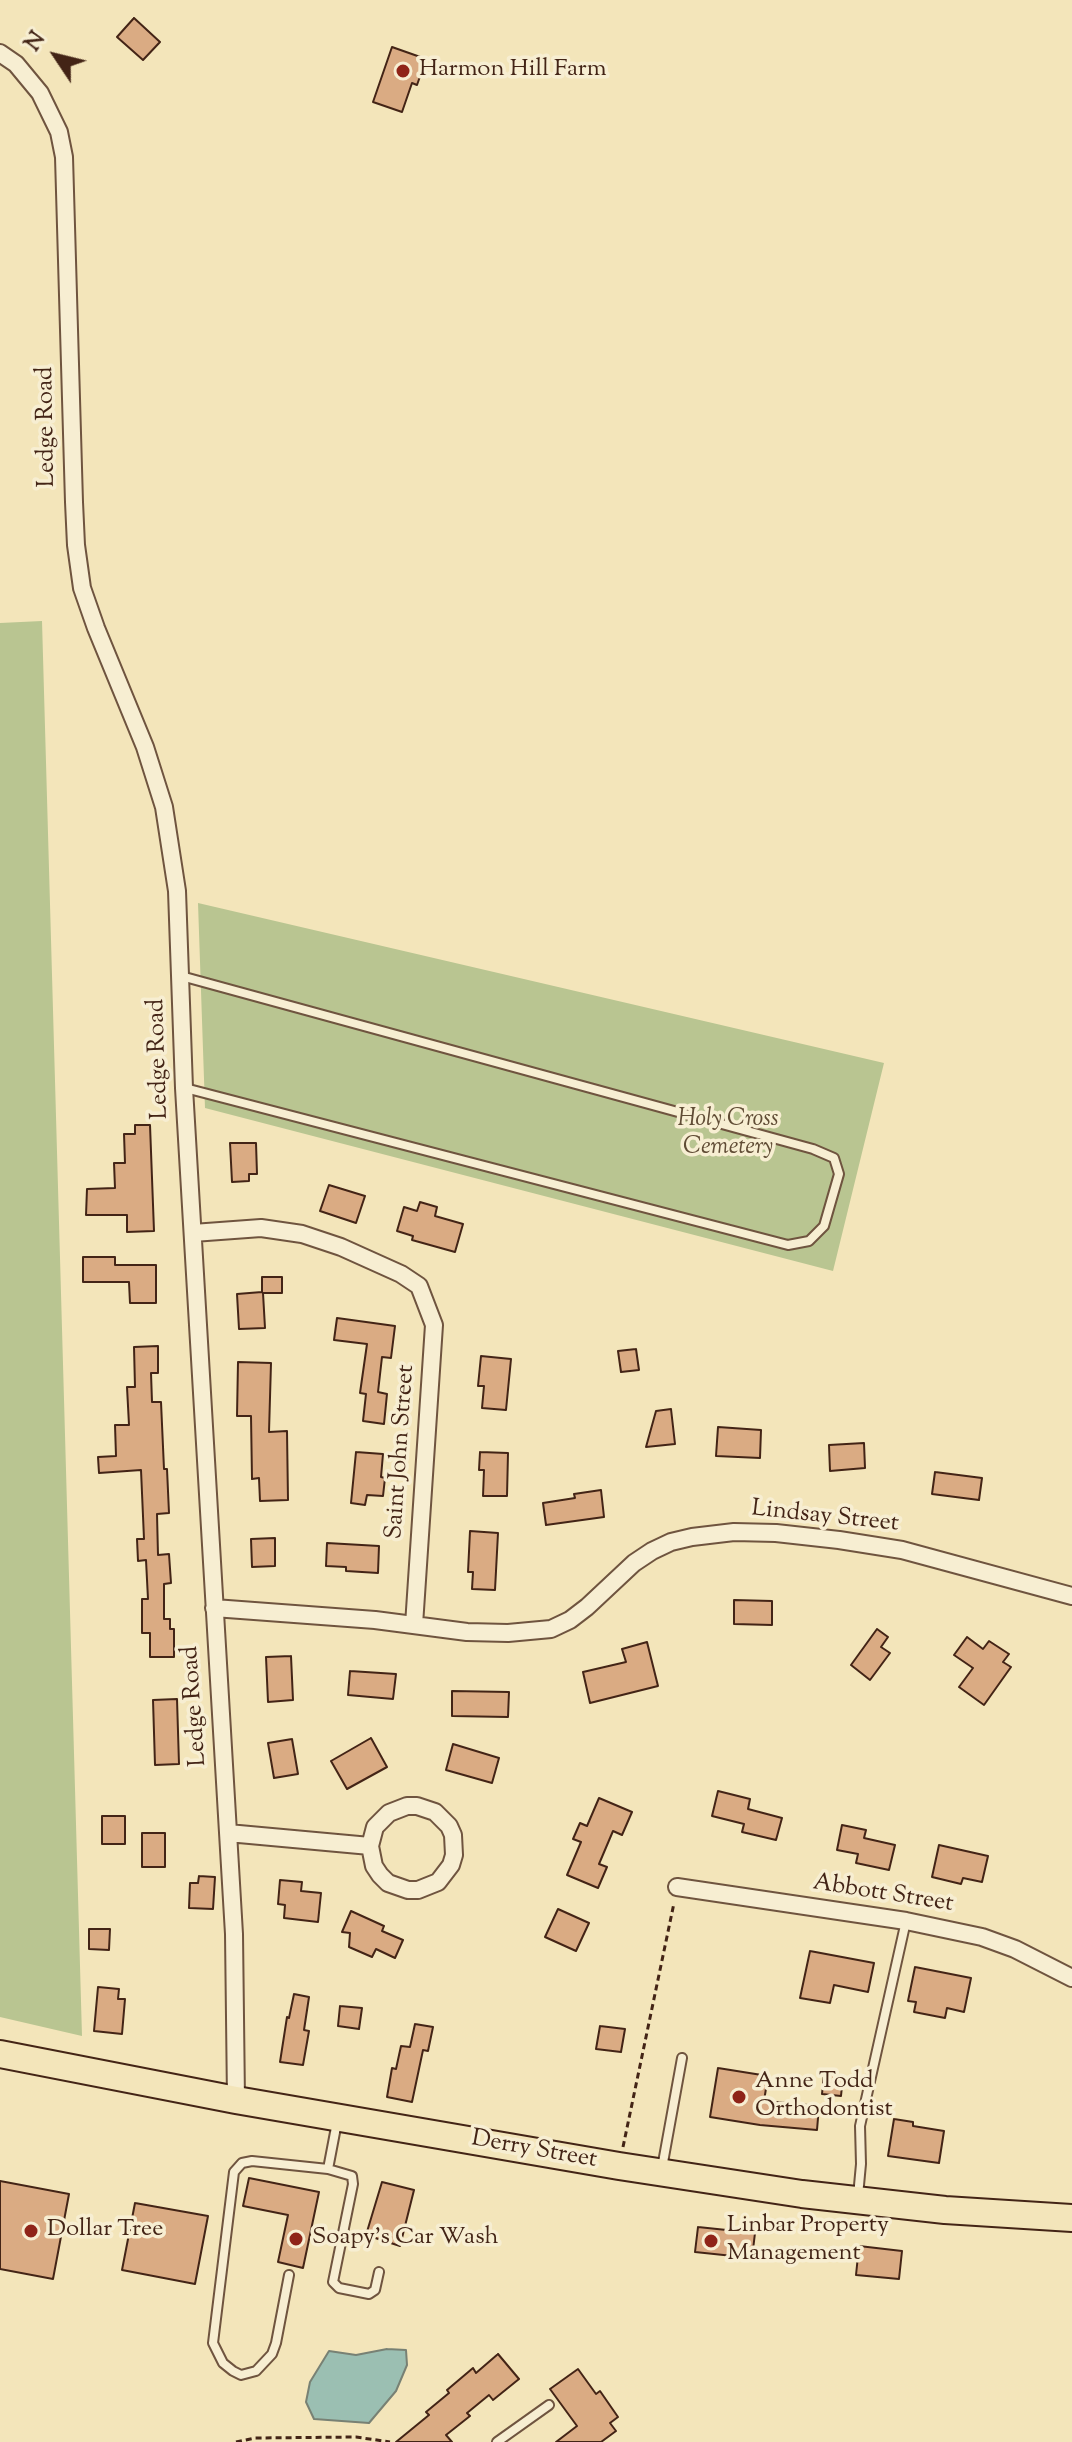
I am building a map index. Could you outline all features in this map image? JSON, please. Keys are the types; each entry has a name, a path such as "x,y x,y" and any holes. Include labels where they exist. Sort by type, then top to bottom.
{"main road":[{"name":"Derry Street","path":"0,2054 236,2100 661,2173 857,2201 1072,2218"}],"street":[{"name":"Ledge Road","path":"0,53 16,64 40,93 59,132 64,157 76,545 82,588 145,747 164,807 177,891 184,1088 236,1991 236,2100"},
{"name":"Saint John Street","path":"193,1233 261,1228 302,1234 341,1247 401,1274 419,1286 434,1325 414,1625"},
{"name":"Lindsay Street","path":"214,1608 467,1632 508,1633 551,1629 587,1607 634,1563 652,1551 692,1537 734,1532 808,1536 902,1550 1072,1596"},
{"path":"407,1806 417,1806 435,1812 449,1826 453,1835 454,1855 451,1865 438,1882 418,1890 408,1890 388,1883 380,1875 374,1866 370,1846 375,1827 389,1813 407,1806"},
{"path":"228,1833 370,1846"},
{"name":"Abbott Street","path":"677,1887 906,1921 982,1937 1015,1949 1072,1978"}],"lane":[{"path":"180,976 813,1149 834,1158 839,1174 824,1226 809,1241 788,1245 184,1088"},
{"path":"857,2201 861,2164 860,2126 906,1921"},
{"path":"661,2173 682,2058"},
{"path":"328,2169 338,2117"},
{"path":"289,2275 272,2354 256,2371 241,2375 233,2371 223,2363 213,2343 234,2172 242,2163 252,2161 348,2174 353,2179 333,2282 339,2288 369,2294 375,2290 379,2272"},
{"path":"497,2442 549,2405"}],"path":[{"path":"619,2166 677,1887"},
{"path":"236,2442 255,2438 343,2437 390,2442"}],"green space":[{"path":"42,621 82,2036 0,2017 0,623"},
{"name":"Holy Cross Cemetery","path":"198,903 884,1063 833,1271 205,1108"}],"water":[{"path":"387,2349 406,2350 407,2365 396,2391 369,2423 314,2419 306,2402 310,2382 329,2351 356,2355"}],"building":[{"path":"134,18 160,42 143,60 117,37"},
{"name":"Harmon Hill Farm","path":"392,47 426,59 417,85 412,83 402,112 373,102"},
{"path":"135,1125 150,1125 154,1231 127,1232 127,1215 86,1215 87,1189 115,1188 114,1163 125,1163 124,1134 135,1134"},
{"path":"230,1143 256,1143 257,1174 249,1174 249,1181 232,1182"},
{"path":"329,1185 365,1196 356,1223 320,1211"},
{"path":"420,1202 437,1207 435,1216 463,1224 455,1252 412,1240 413,1236 397,1231 404,1207 417,1211"},
{"path":"83,1257 115,1257 115,1265 156,1265 156,1303 130,1303 129,1282 83,1282"},
{"path":"262,1277 282,1277 282,1293 263,1293 265,1328 239,1329 237,1294 262,1292"},
{"path":"337,1318 395,1326 391,1358 382,1357 378,1392 387,1394 384,1424 363,1421 366,1394 360,1393 367,1344 334,1340"},
{"path":"158,1346 158,1373 151,1373 152,1402 161,1402 169,1513 157,1514 158,1555 169,1554 171,1583 164,1584 164,1619 170,1619 170,1629 174,1629 174,1657 150,1657 150,1633 142,1633 142,1599 148,1599 146,1560 138,1561 137,1539 144,1539 141,1470 99,1473 98,1457 116,1456 115,1425 129,1425 127,1387 135,1387 134,1347"},
{"path":"636,1349 639,1370 621,1372 618,1351"},
{"path":"481,1356 511,1359 506,1410 482,1408 484,1386 478,1386"},
{"path":"238,1362 271,1363 269,1432 287,1431 288,1500 260,1501 259,1478 252,1479 251,1416 237,1416"},
{"path":"671,1409 675,1444 646,1447 656,1411"},
{"path":"718,1427 761,1430 760,1458 716,1456"},
{"path":"864,1443 865,1468 830,1471 829,1445"},
{"path":"356,1452 383,1454 383,1496 367,1495 365,1505 351,1503"},
{"path":"480,1452 508,1453 507,1496 483,1496 484,1470 479,1470"},
{"path":"935,1472 982,1478 979,1500 932,1494"},
{"path":"601,1490 604,1517 546,1525 543,1503"},
{"path":"470,1531 498,1533 495,1590 472,1589 473,1572 468,1572"},
{"path":"275,1538 275,1566 252,1567 251,1539"},
{"path":"327,1543 379,1546 378,1573 326,1566"},
{"path":"734,1600 772,1601 772,1625 734,1624"},
{"path":"877,1629 888,1637 881,1647 890,1653 870,1680 851,1665"},
{"path":"967,1637 983,1649 989,1641 1009,1654 1003,1662 1011,1667 984,1705 959,1687 973,1668 954,1655"},
{"path":"647,1642 658,1686 590,1703 583,1672 626,1662 622,1649"},
{"path":"291,1656 293,1700 268,1702 266,1657"},
{"path":"350,1671 396,1674 393,1699 348,1695"},
{"path":"452,1691 509,1692 508,1717 452,1716"},
{"path":"177,1699 179,1764 155,1765 153,1700"},
{"path":"371,1738 387,1767 347,1789 331,1761"},
{"path":"292,1739 298,1774 274,1778 268,1743"},
{"path":"453,1744 499,1758 492,1783 446,1770"},
{"path":"718,1791 750,1799 748,1809 782,1818 776,1840 742,1832 744,1824 712,1816"},
{"path":"599,1798 632,1812 622,1835 613,1831 599,1864 607,1867 598,1888 567,1875 581,1842 573,1839 580,1823 587,1826"},
{"path":"102,1816 125,1816 125,1844 102,1844"},
{"path":"842,1825 866,1830 864,1838 895,1845 889,1870 856,1863 858,1854 837,1850"},
{"path":"142,1833 165,1833 165,1867 142,1867"},
{"path":"939,1845 988,1856 982,1882 963,1878 961,1884 932,1877"},
{"path":"199,1876 215,1877 213,1909 189,1908 190,1883 198,1883"},
{"path":"280,1880 302,1882 301,1891 321,1893 318,1922 284,1918 285,1905 278,1904"},
{"path":"558,1909 589,1923 576,1951 545,1937"},
{"path":"351,1911 384,1926 382,1931 403,1940 395,1958 376,1949 372,1957 349,1947 350,1933 342,1932"},
{"path":"89,1929 110,1929 109,1950 89,1949"},
{"path":"810,1951 874,1963 868,1992 834,1985 830,2003 800,1998"},
{"path":"915,1967 971,1978 964,2012 947,2008 945,2018 914,2012 916,2002 908,2001"},
{"path":"98,1987 119,1989 118,1999 125,1999 122,2034 94,2031"},
{"path":"294,1994 309,1997 304,2030 309,2031 303,2065 280,2062"},
{"path":"340,2006 362,2008 359,2029 338,2026"},
{"path":"415,2024 433,2027 428,2051 423,2050 412,2102 387,2097 392,2068 396,2069 401,2046 410,2047"},
{"path":"600,2026 625,2029 621,2052 596,2049"},
{"name":"Anne Todd Orthodontist","path":"718,2068 768,2076 764,2101 819,2106 817,2130 710,2117"},
{"path":"824,2074 843,2076 841,2096 822,2094"},
{"path":"894,2119 944,2131 939,2163 888,2156"},
{"name":"Soapy's Car Wash","path":"249,2178 319,2192 303,2268 278,2262 288,2215 243,2206"},
{"name":"Dollar Tree","path":"0,2181 69,2194 53,2279 0,2269"},
{"path":"382,2182 414,2190 400,2246 366,2235"},
{"path":"135,2203 208,2216 195,2284 122,2270"},
{"path":"698,2227 755,2233 752,2258 695,2252"},
{"path":"859,2246 902,2251 899,2279 856,2275"},
{"path":"498,2354 519,2379 493,2400 489,2395 467,2413 470,2416 446,2435 452,2442 396,2442 429,2415 426,2412 449,2393 447,2390 473,2368 476,2373"},
{"path":"578,2369 596,2394 600,2391 618,2417 610,2423 616,2431 601,2442 556,2442 577,2426 550,2389"}],"place":[{"name":"Harmon Hill Farm","path":"403,71"},
{"name":"Anne Todd Orthodontist","path":"739,2097"},
{"name":"Dollar Tree","path":"31,2231"},
{"name":"Soapy's Car Wash","path":"296,2239"},
{"name":"Linbar Property Management","path":"711,2241"}]}
